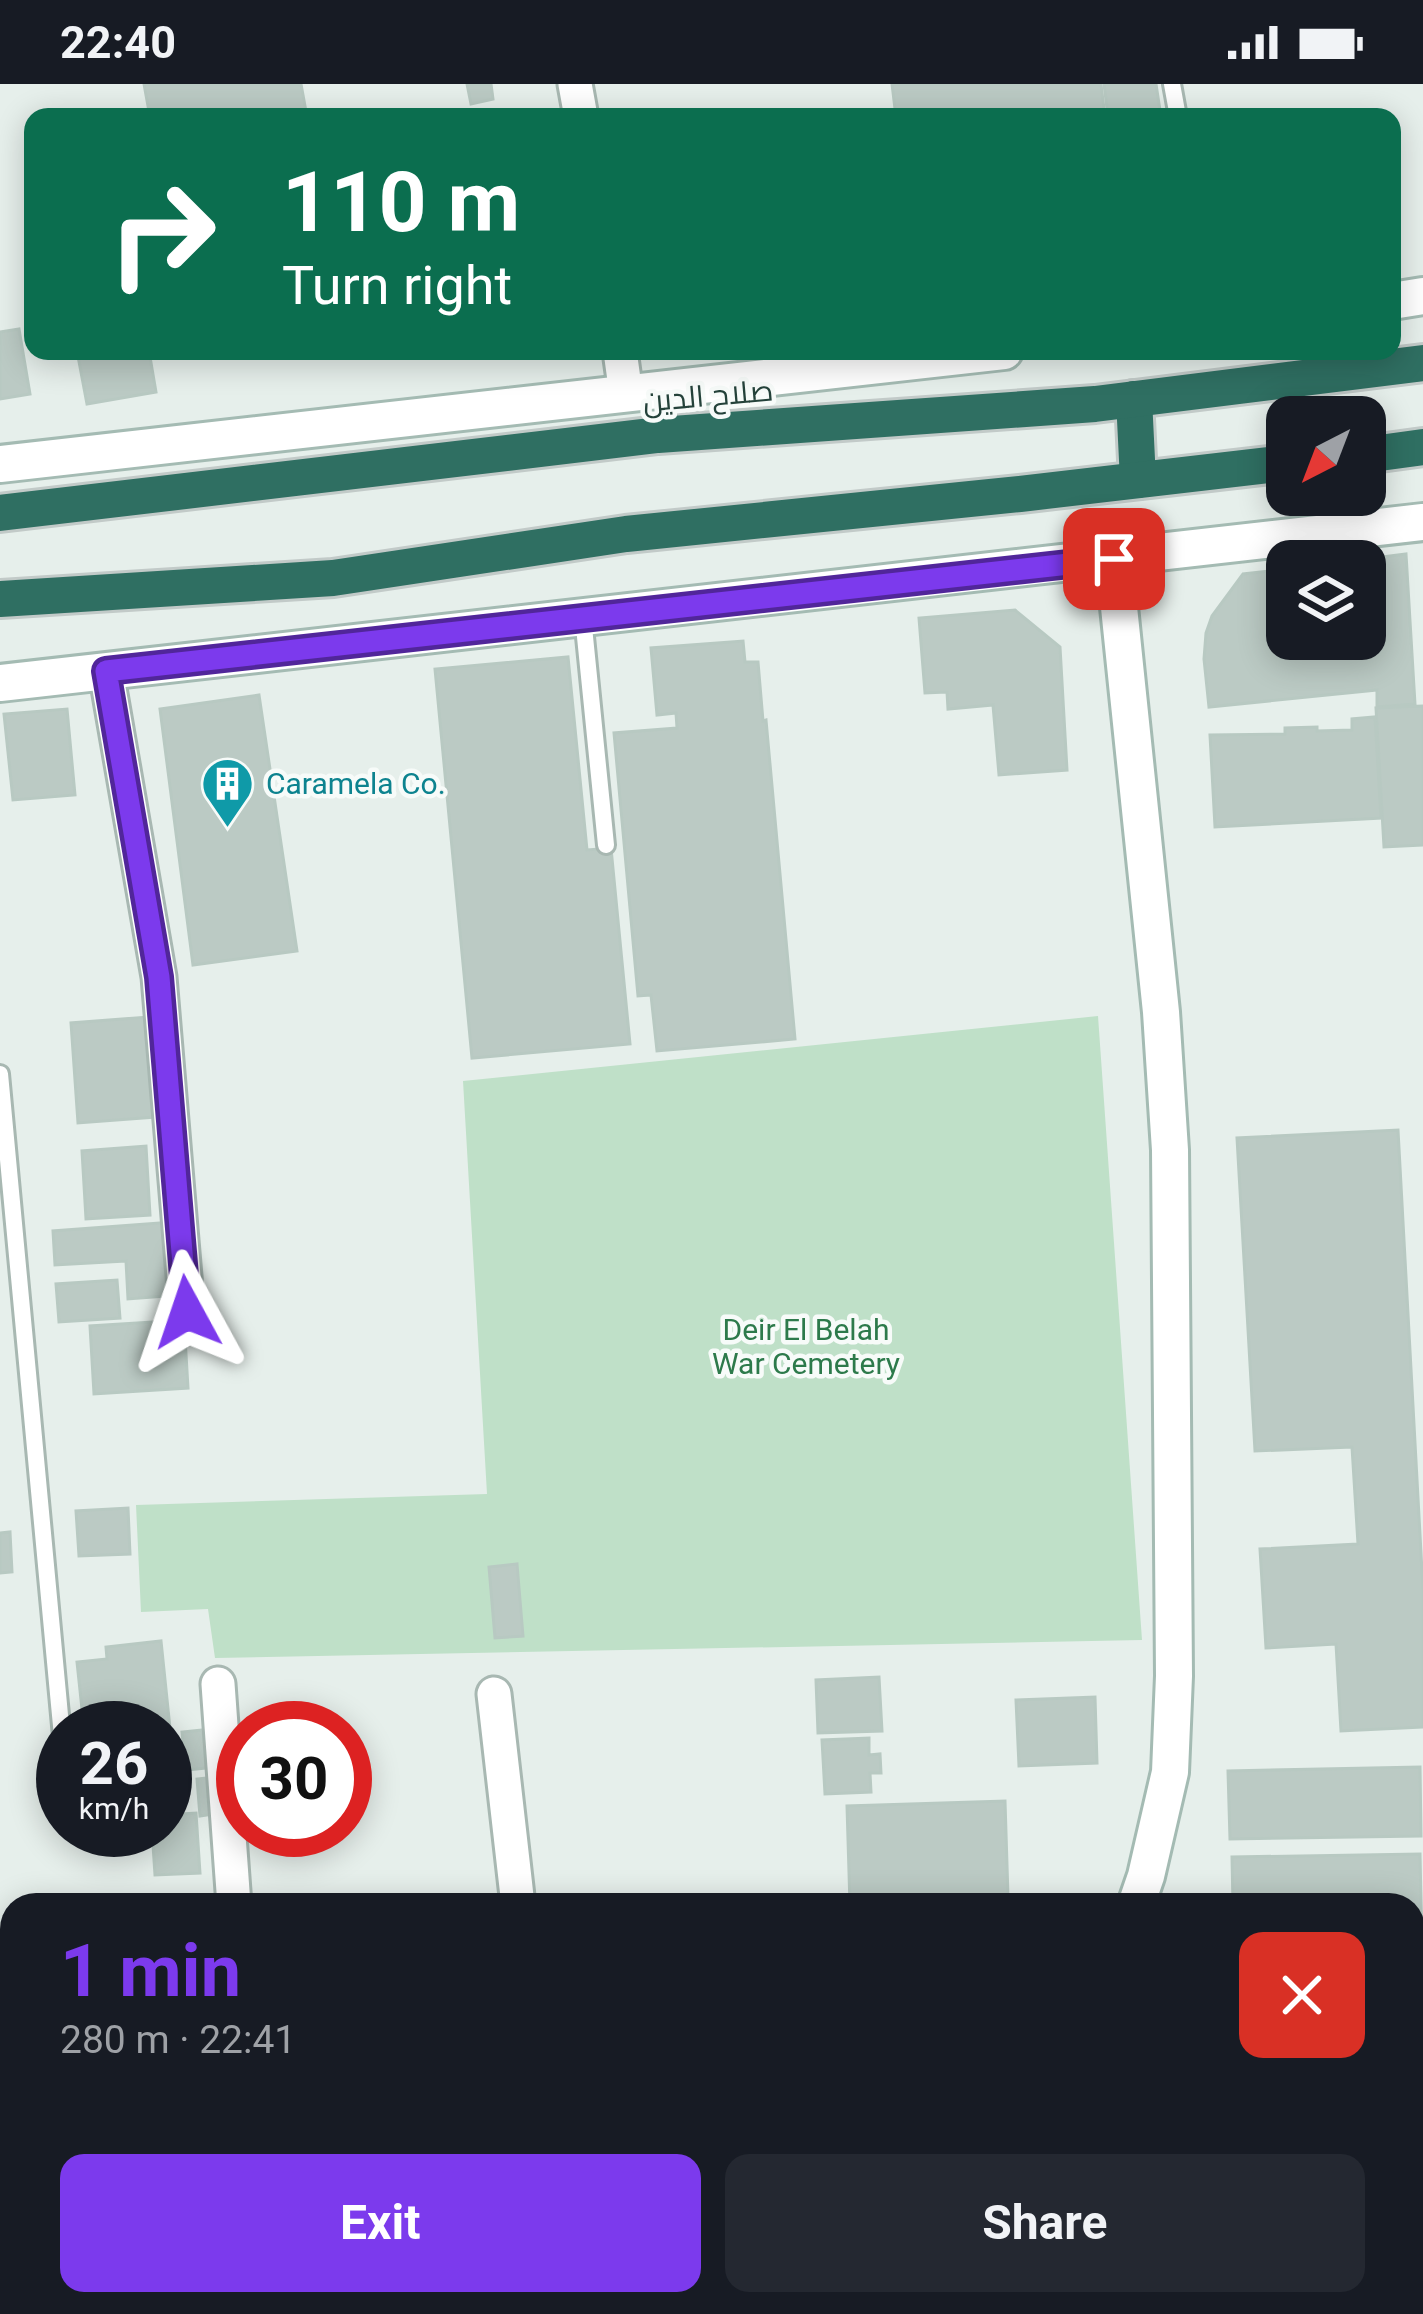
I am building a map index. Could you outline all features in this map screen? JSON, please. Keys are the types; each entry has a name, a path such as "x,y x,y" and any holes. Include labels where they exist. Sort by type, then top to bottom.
{"highway":[{"name":"صلاح الدين","path":"0,513 658,435 1134,399 1423,363"},
{"path":"1134,399 1138,480"},
{"path":"1386,452 1423,447"},
{"path":"0,599 333,578 626,534 1266,465"}],"street":[{"path":"621,360 626,394"},
{"path":"0,464 925,360"},
{"path":"0,683 1423,522"},
{"path":"1114,559 1161,1012 1170,1150 1171,1772 1140,1893"},
{"path":"106,671 159,977 187,1312"},
{"path":"218,1684 233,1893"},
{"path":"494,1694 517,1893"}],"lane":[{"path":"583,616 606,845"},
{"path":"0,1074 59,1701"}],"green space":[{"name":"Deir El Belah War Cemetery","path":"1098,1016 1142,1640 215,1658 208,1609 141,1612 136,1505 487,1494 463,1081"}],"building":[{"path":"144,84 301,84 305,108 148,108"},
{"path":"467,84 491,84 493,99 471,104"},
{"path":"892,84 1101,84 1104,108 895,108"},
{"path":"1104,84 1156,84 1160,108 1107,108"},
{"path":"19,329 30,394 0,399 0,332"},
{"path":"79,360 151,360 156,392 87,404"},
{"path":"1406,554 1415,704 1377,707 1377,690 1209,707 1206,633 1212,616 1243,574 1266,571 1266,660 1386,660 1386,557"},
{"path":"1015,610 1060,647 1067,770 999,775 993,705 948,709 947,692 925,693 919,618"},
{"path":"743,641 745,662 758,662 766,720 795,1039 657,1051 651,995 638,996 614,733 677,728 676,713 657,715 651,648"},
{"path":"568,657 587,850 611,848 630,1044 472,1058 435,669"},
{"name":"Caramela Co.","path":"259,695 297,951 193,965 160,709"},
{"path":"1423,706 1423,845 1384,847 1376,708"},
{"path":"67,709 75,795 13,800 4,714"},
{"path":"1375,717 1381,818 1215,827 1210,735 1285,734 1285,728 1352,730 1352,719"},
{"path":"148,1017 155,1117 78,1123 71,1023"},
{"path":"1398,1130 1423,1590 1423,1727 1341,1731 1336,1644 1266,1648 1260,1549 1358,1544 1352,1447 1255,1451 1237,1138"},
{"path":"146,1146 150,1215 86,1219 82,1151"},
{"path":"172,1222 178,1295 128,1299 126,1261 55,1265 53,1231"},
{"path":"117,1280 120,1318 59,1322 56,1284"},
{"path":"184,1320 188,1388 94,1394 90,1326"},
{"path":"128,1508 130,1554 79,1556 76,1511"},
{"path":"10,1532 12,1572 0,1573 0,1533"},
{"path":"517,1564 523,1636 495,1638 489,1567"},
{"path":"161,1641 167,1701 81,1701 77,1662 107,1659 106,1647"},
{"path":"879,1677 882,1731 818,1733 816,1680"},
{"path":"1095,1697 1097,1763 1019,1766 1016,1700"},
{"path":"203,1730 207,1768 192,1769 192,1731"},
{"path":"869,1738 869,1755 880,1754 881,1773 870,1773 871,1792 825,1794 822,1740"},
{"path":"1420,1767 1421,1836 1230,1839 1228,1771"},
{"path":"216,1777 216,1814 200,1816 197,1779"},
{"path":"1005,1801 1008,1893 850,1893 847,1806"},
{"path":"192,1813 196,1813 200,1873 155,1875 154,1857 192,1857"},
{"path":"1420,1854 1421,1893 1233,1893 1232,1857"}],"place":[{"name":"Caramela Co.","path":"227,830"}],"route":[{"path":"187,1312 159,977 106,671 1114,559"}]}
